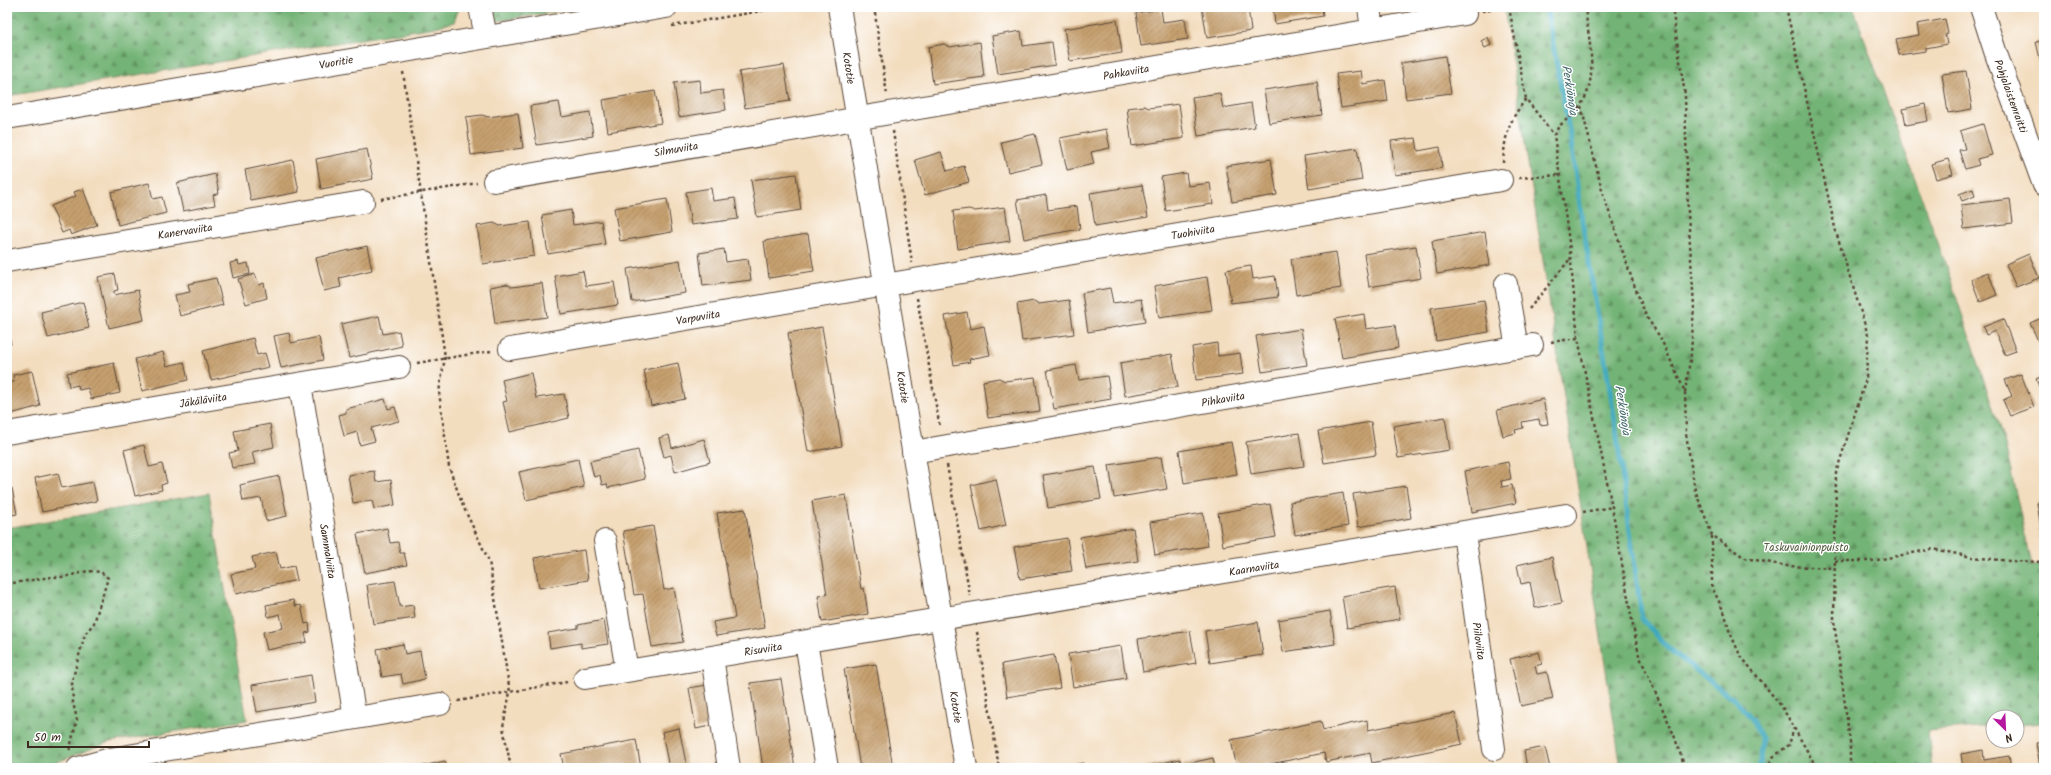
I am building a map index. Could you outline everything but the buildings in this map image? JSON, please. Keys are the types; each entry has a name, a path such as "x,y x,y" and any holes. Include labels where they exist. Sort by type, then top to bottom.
{"street":[{"path":"480,7 486,37"},
{"name":"Vuoritie","path":"7,118 666,7"},
{"name":"Kototie","path":"839,7 966,768"},
{"path":"1369,7 1372,30"},
{"name":"Pohjalaistenraitti","path":"1981,7 1996,54 2044,185"},
{"name":"Pahkaviita","path":"858,118 1466,14"},
{"name":"Silmuviita","path":"494,181 858,118"},
{"name":"Tuohiviita","path":"885,284 1502,180"},
{"name":"Kanervaviita","path":"7,261 363,202"},
{"name":"Varpuviita","path":"510,349 885,284"},
{"path":"1506,284 1513,325 1525,347"},
{"name":"Pihkaviita","path":"913,452 1525,347"},
{"name":"Jäkäläviita","path":"7,433 399,367"},
{"name":"Sammalviita","path":"300,384 355,718"},
{"name":"Kaarnaviita","path":"941,619 1566,515"},
{"name":"Piiloviita","path":"1464,533 1494,749"},
{"path":"605,541 627,671"},
{"name":"Risuviita","path":"585,678 941,619"},
{"path":"806,642 827,768"},
{"path":"712,657 729,768"},
{"path":"73,763 440,704"}],"path":[{"path":"874,7 914,279 999,768"},
{"path":"1510,7 1526,99 1554,135 1570,258 1578,338 1612,508 1639,655 1674,735 1685,768"},
{"path":"1554,135 1561,124 1581,106 1588,92 1592,68 1585,7"},
{"path":"1672,7 1673,22 1679,45 1684,95 1688,213 1694,306 1691,354 1685,392 1686,434 1695,490 1712,535 1712,588 1725,614 1729,630 1740,655 1761,679 1794,727 1817,768"},
{"path":"1786,7 1836,232 1868,335 1866,379 1836,473 1834,621 1850,742 1850,768"},
{"path":"404,72 445,357 439,392 449,466 463,506 488,561 510,692 503,727 511,768"},
{"path":"1526,99 1515,112 1505,137 1502,180 1558,175"},
{"path":"1581,106 1603,194 1630,276 1646,316 1660,337 1685,392"},
{"path":"363,202 420,191 494,181"},
{"path":"1513,325 1570,258"},
{"path":"1525,347 1578,338"},
{"path":"399,367 445,357 510,349"},
{"path":"1566,515 1612,508"},
{"path":"1712,535 1745,558 1787,566 1835,568"},
{"path":"1835,561 1872,561 1933,549 1972,557 2010,561 2044,562"},
{"path":"7,584 51,577 64,577 88,571 101,572 108,578 94,623 86,634 72,681 73,703 78,719 73,763"},
{"path":"440,704 585,678"},
{"path":"1767,768 1773,758 1789,745 1794,727"}],"green space":[{"path":"7,7 459,8 454,22 435,27 7,96"},
{"path":"494,7 585,7 497,21"},
{"name":"Taskuvainionpuisto","path":"1504,7 1853,7 1941,251 2004,441 2032,565 2044,564 2044,723 2025,724 2025,709 1985,709 1985,727 1928,731 1932,768 1621,768"},
{"path":"209,493 247,720 109,742 41,768 7,768 7,528"}],"waterway":[{"name":"Perkiönoja","path":"1546,7 1570,135 1582,220 1614,415 1642,619 1669,649 1736,701 1753,720 1761,737 1760,768"}]}
